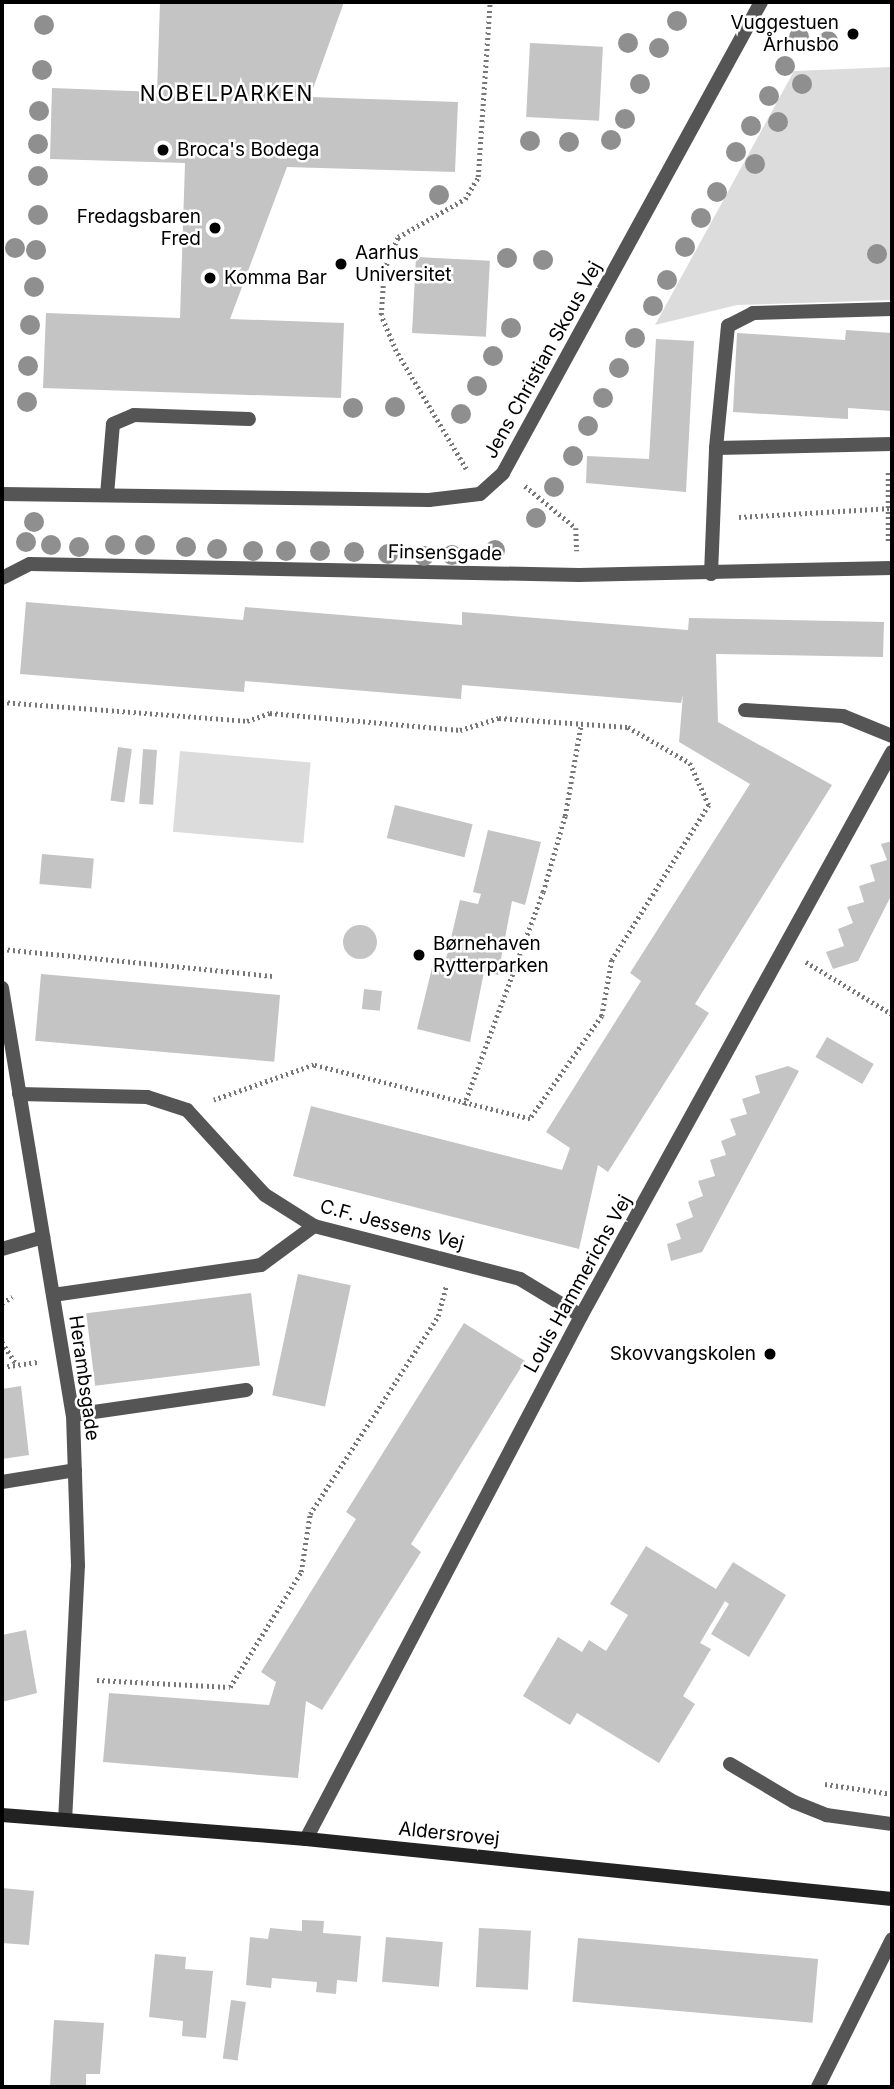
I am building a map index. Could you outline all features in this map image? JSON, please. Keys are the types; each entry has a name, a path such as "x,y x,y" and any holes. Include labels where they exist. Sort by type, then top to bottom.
{"street":[{"name":"Jens Christian Skous Vej","path":"481,494 503,474 761,2"},
{"path":"711,574 716,448 728,326 753,313 892,309"},
{"path":"107,495 113,424 134,415 249,419"},
{"path":"716,448 890,444"},
{"path":"2,494 429,500 481,494"},
{"name":"Finsensgade","path":"2,578 30,564 579,575 890,568"},
{"path":"745,710 843,716 892,736"},
{"name":"Louis Hammerichs Vej","path":"306,1839 581,1316 892,752"},
{"name":"Herambsgade","path":"2,988 73,1415 75,1679 65,1820"},
{"name":"C.F. Jessens Vej","path":"19,1094 148,1097 187,1110 265,1195 314,1226 520,1279 581,1316"},
{"path":"52,1295 261,1265 314,1226"},
{"path":"2,1249 43,1237"},
{"path":"73,1415 246,1390"},
{"path":"2,1482 75,1470"},
{"path":"730,1764 794,1802 827,1815 892,1824"},
{"name":"Aldersrovej","path":"2,1815 306,1839 892,1899"},
{"path":"818,2087 892,1939"}],"path":[{"path":"481,494 396,351 381,315 384,270 398,237 465,199 478,177 490,2"},
{"path":"890,444 890,568"},
{"path":"541,495 576,528 579,575"},
{"path":"713,518 890,508"},
{"path":"2,702 247,722 270,713 460,730 499,718 628,727 690,762 709,806 612,960 602,1016 530,1119 464,1105 314,1065 187,1110"},
{"path":"464,1105 542,892 565,816 581,724"},
{"path":"784,949 892,1014"},
{"path":"2,950 274,976"},
{"path":"75,1679 230,1687 301,1572 310,1514 438,1316 452,1262"},
{"path":"2,1303 12,1297"},
{"path":"2,1342 17,1365"},
{"path":"2,1367 64,1359"}],"shaded area":[{"path":"892,67 892,300 737,305 655,325 794,71"},
{"path":"180,751 311,762 303,843 173,832"}],"building":[{"path":"160,2 344,2 310,97 458,102 455,172 287,167 230,319 344,323 341,398 43,388 46,313 180,318 185,163 50,159 52,88 157,92"},
{"path":"530,43 603,47 599,121 526,117"},
{"path":"416,257 490,261 486,337 412,333"},
{"path":"846,330 892,333 892,411 848,408 848,419 733,412 737,333 845,340"},
{"path":"656,339 694,341 686,492 586,483 587,456 649,459"},
{"path":"26,602 243,620 245,607 462,625 462,612 688,630 689,618 884,622 883,657 716,654 718,722 832,785 695,1004 709,1013 608,1172 598,1165 579,1249 293,1176 311,1106 562,1170 570,1148 546,1132 641,981 630,973 750,784 679,742 683,695 681,703 462,685 461,699 245,681 244,692 20,674"},
{"path":"118,747 132,749 124,802 110,800"},
{"path":"143,749 157,750 153,805 139,804"},
{"path":"395,805 473,824 464,857 387,838"},
{"path":"488,830 541,842 525,905 512,901 498,975 484,972 470,1042 417,1029 432,968 450,972 452,964 445,963 460,900 478,904 481,894 473,892"},
{"path":"892,841 892,894 858,961 833,969 826,952 844,946 838,929 853,923 847,907 864,902 859,886 875,881 870,865 887,860 881,844"},
{"path":"42,854 94,859 91,888 39,884"},
{"path":"360,925 372,930 377,942 372,954 360,959 348,954 343,942 348,930"},
{"path":"41,974 280,995 274,1062 35,1041"},
{"path":"364,989 382,991 380,1011 362,1009"},
{"path":"827,1037 874,1064 862,1084 816,1057"},
{"path":"788,1066 799,1071 702,1252 671,1261 667,1244 681,1239 676,1224 693,1217 688,1202 703,1196 698,1181 715,1176 710,1160 726,1155 721,1141 736,1135 730,1119 747,1114 742,1099 760,1093 755,1076"},
{"path":"298,1274 351,1285 325,1407 272,1395"},
{"path":"251,1293 260,1365 95,1386 86,1313"},
{"path":"464,1323 525,1361 411,1544 421,1552 322,1710 306,1701 298,1778 103,1762 109,1693 269,1705 276,1682 261,1672 356,1519 346,1512"},
{"path":"21,1386 29,1455 2,1459 2,1389"},
{"path":"646,1546 716,1589 733,1562 786,1595 749,1657 711,1634 729,1604 725,1601 700,1643 711,1649 683,1696 695,1704 659,1763 577,1713 570,1725 523,1696 558,1637 582,1652 589,1640 606,1651 628,1615 610,1604"},
{"path":"26,1630 37,1693 2,1702 2,1635"},
{"path":"2,1888 34,1891 29,1945 2,1943"},
{"path":"302,1920 324,1921 323,1933 361,1936 357,1982 337,1980 336,1994 316,1992 317,1982 272,1978 271,1988 246,1985 250,1937 268,1939 270,1928 302,1931"},
{"path":"479,1928 531,1931 528,1990 476,1987"},
{"path":"386,1937 443,1942 439,1987 382,1982"},
{"path":"578,1938 818,1959 813,2023 572,2002"},
{"path":"155,1954 186,1957 185,1969 213,1971 206,2038 182,2036 183,2021 149,2017"},
{"path":"231,2000 246,2002 238,2061 223,2058"},
{"path":"54,2020 104,2023 100,2074 86,2074 86,2087 50,2086"}],"place":[{"name":"Vuggestuen Århusbo","path":"853,34"},
{"name":"Broca's Bodega","path":"163,150"},
{"name":"Fredagsbaren Fred","path":"215,228"},
{"name":"Aarhus Universitet","path":"341,264"},
{"name":"Komma Bar","path":"210,278"},
{"name":"Børnehaven Rytterparken","path":"419,955"},
{"name":"Skovvangskolen","path":"770,1354"}],"district":[{"name":"NOBELPARKEN","path":"227,94"}]}
